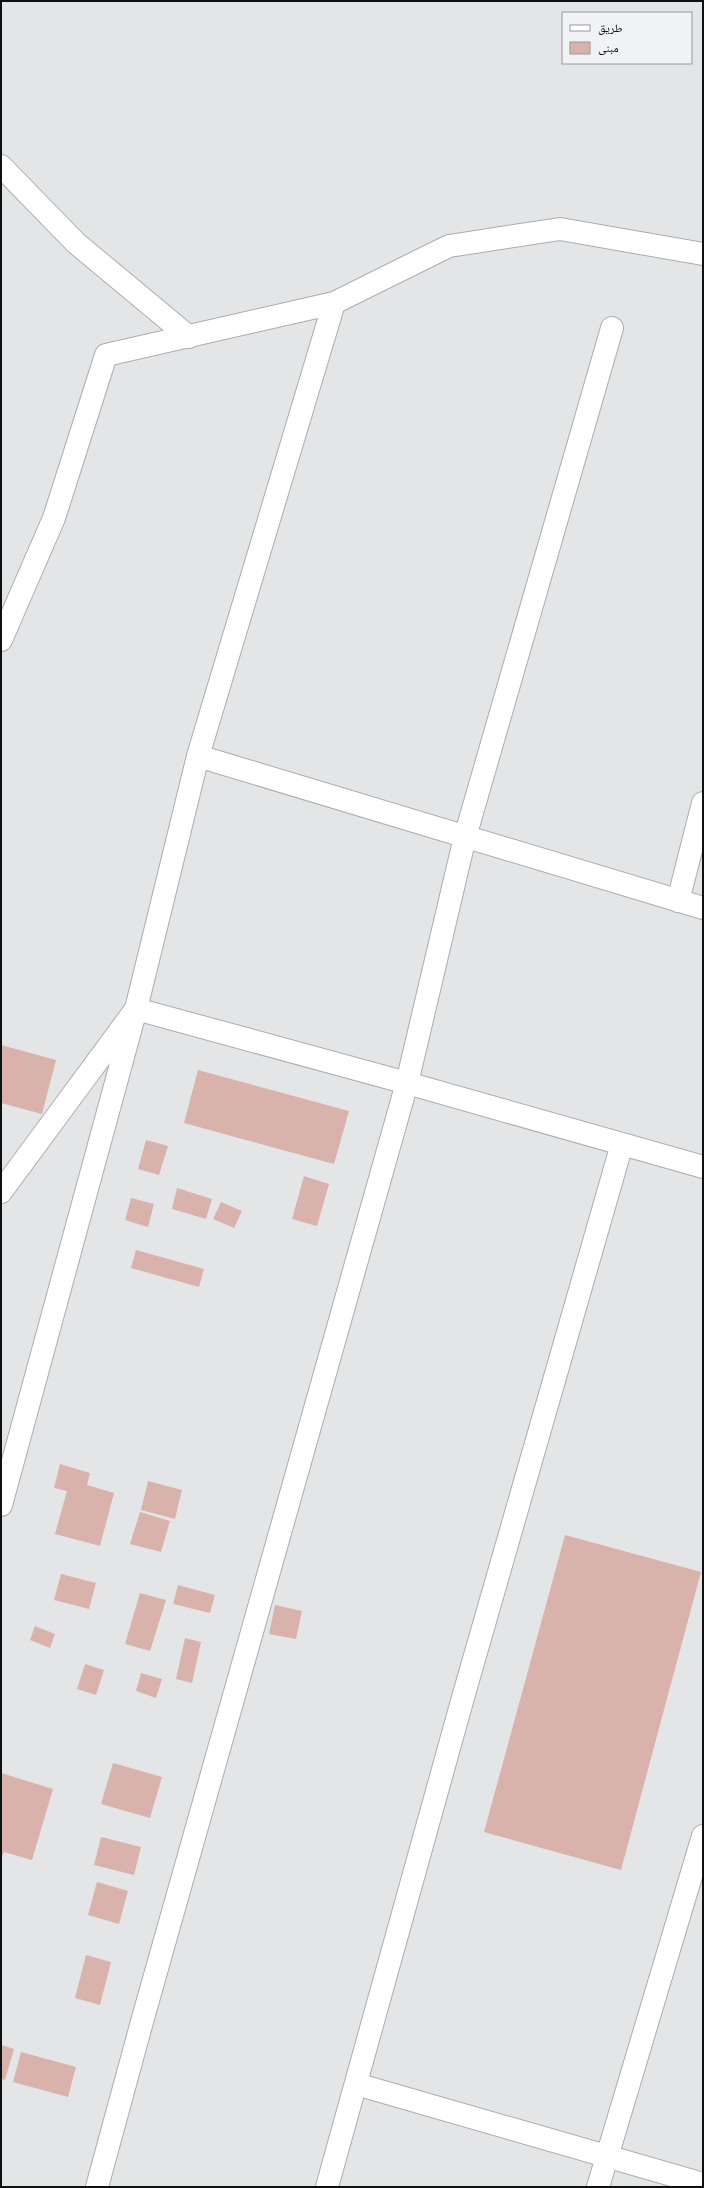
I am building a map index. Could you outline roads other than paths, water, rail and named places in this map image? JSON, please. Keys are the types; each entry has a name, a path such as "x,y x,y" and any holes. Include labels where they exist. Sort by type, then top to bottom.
{"street":[{"path":"1,166 76,243 189,337"},
{"path":"1,640 54,518 106,355 334,303 449,246 560,229 703,254"},
{"path":"1,1505 136,1009 198,756 334,303"},
{"path":"97,2187 147,2003 407,1083 465,837 612,328"},
{"path":"198,756 703,908"},
{"path":"678,900 703,803"},
{"path":"136,1009 407,1083 703,1167"},
{"path":"1,1192 136,1009"},
{"path":"327,2187 464,1694 622,1144"},
{"path":"598,2187 606,2156 703,1836"},
{"path":"356,2084 703,2184"}]}
